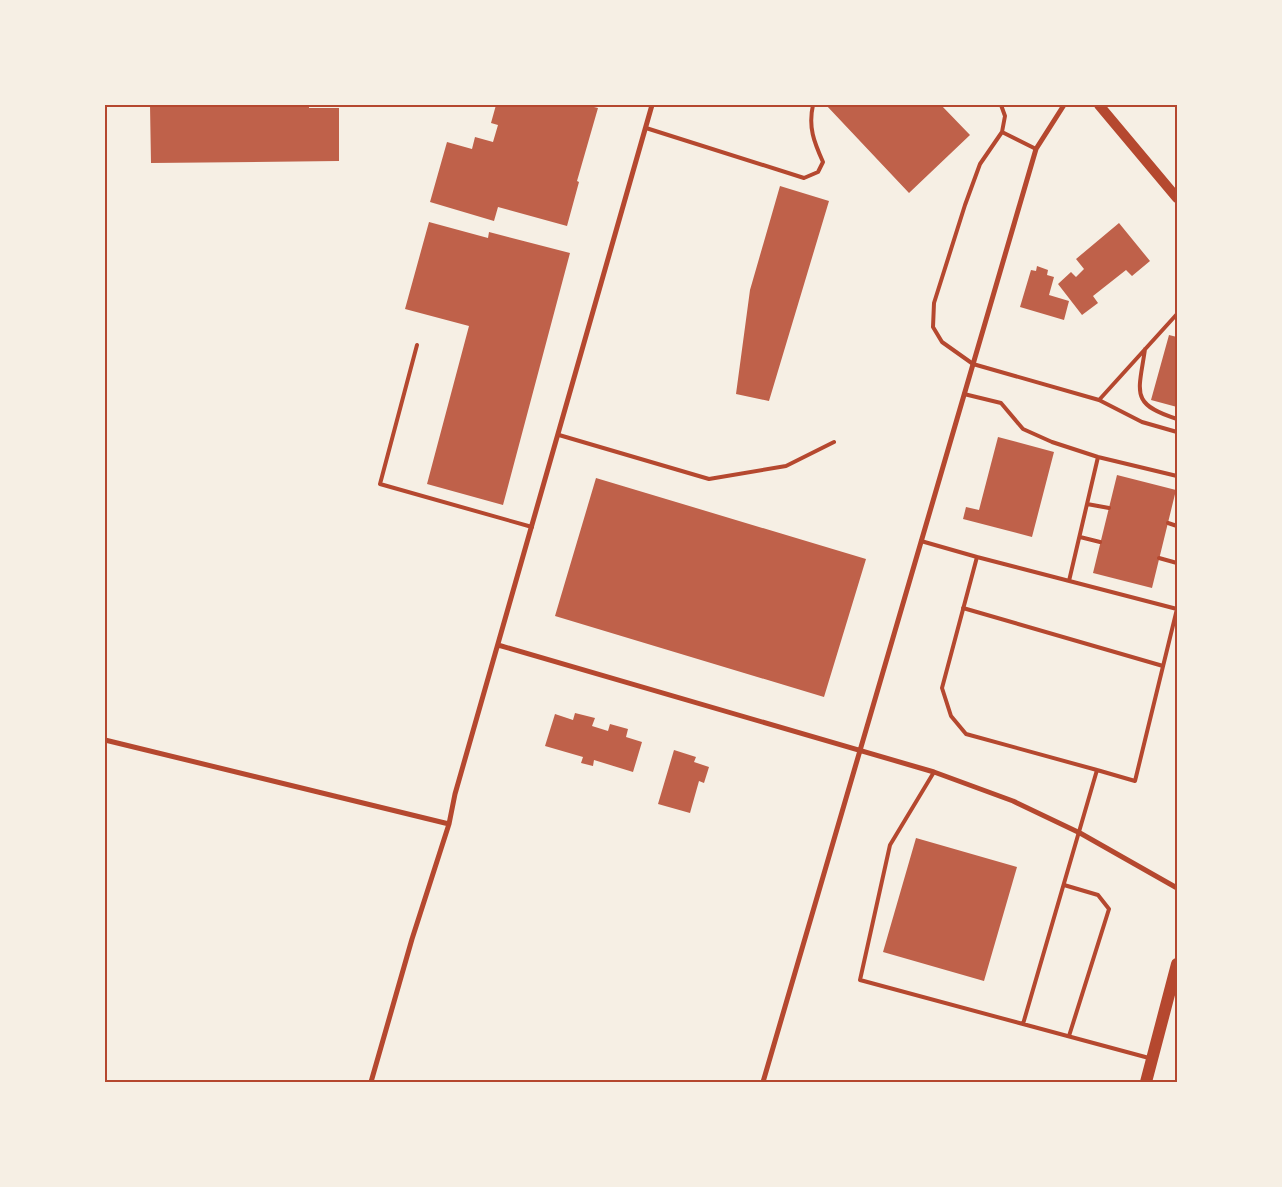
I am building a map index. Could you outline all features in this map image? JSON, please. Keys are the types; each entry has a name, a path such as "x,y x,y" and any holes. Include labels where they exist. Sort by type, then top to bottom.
{"main road":[{"path":"1099,105 1177,198"},
{"path":"1146,1082 1177,964"}],"street":[{"path":"371,1082 412,940 449,824 455,794 652,105"},
{"path":"763,1082 1036,148 1064,105"},
{"path":"498,645 934,772 1013,800 1080,833 1177,888"},
{"path":"105,740 449,824"}],"lane":[{"path":"646,128 804,178 818,172 823,162 812,137 811,116 813,105"},
{"path":"1000,105 1005,116 1002,132 980,164 934,303 933,327 942,342 973,364 1099,400 1142,422 1177,432"},
{"path":"1002,132 1036,148"},
{"path":"1099,400 1177,314"},
{"path":"417,345 380,484 532,527"},
{"path":"1145,349 1139,394 1145,405 1177,419"},
{"path":"964,394 1001,403 1023,429 1052,442 1098,457 1177,476"},
{"path":"559,435 709,479 786,466 834,442"},
{"path":"1069,581 1098,457"},
{"path":"1088,504 1109,508"},
{"path":"1168,523 1177,526"},
{"path":"1080,537 1100,542"},
{"path":"921,540 977,557 1177,609 1135,781 966,734 951,716 942,688 977,557"},
{"path":"1159,558 1177,563"},
{"path":"963,608 1163,666"},
{"path":"1023,1024 1097,770"},
{"path":"934,772 890,845 860,980 1152,1059"},
{"path":"1064,885 1098,895 1109,909 1069,1036"}],"building":[{"path":"150,105 309,105 309,108 339,108 339,161 151,163"},
{"path":"496,105 586,105 598,108 577,181 579,182 567,226 498,207 494,221 430,202 447,142 472,149 475,137 493,142 498,125 491,123"},
{"path":"826,105 941,105 970,135 909,193"},
{"path":"780,186 829,201 769,401 736,394 750,290"},
{"path":"429,222 488,238 489,232 570,253 503,505 427,484 469,326 405,309"},
{"path":"1119,223 1150,261 1132,276 1126,270 1093,296 1098,303 1082,315 1058,284 1071,272 1076,277 1084,269 1076,259"},
{"path":"1037,266 1048,270 1047,275 1054,277 1049,295 1069,301 1064,320 1020,307 1031,270 1036,271"},
{"path":"1169,335 1177,337 1177,407 1151,400"},
{"path":"998,437 1054,452 1032,537 963,519 966,507 979,510"},
{"path":"1117,475 1176,490 1152,588 1093,573"},
{"path":"596,478 866,559 824,697 555,616"},
{"path":"575,713 595,718 592,726 608,731 610,724 628,729 626,737 642,742 633,772 594,760 593,766 581,763 583,757 545,746 555,714 573,720"},
{"path":"674,750 696,757 694,762 709,767 704,783 699,781 690,813 658,804"},
{"path":"916,838 1017,867 984,981 883,952"}]}
